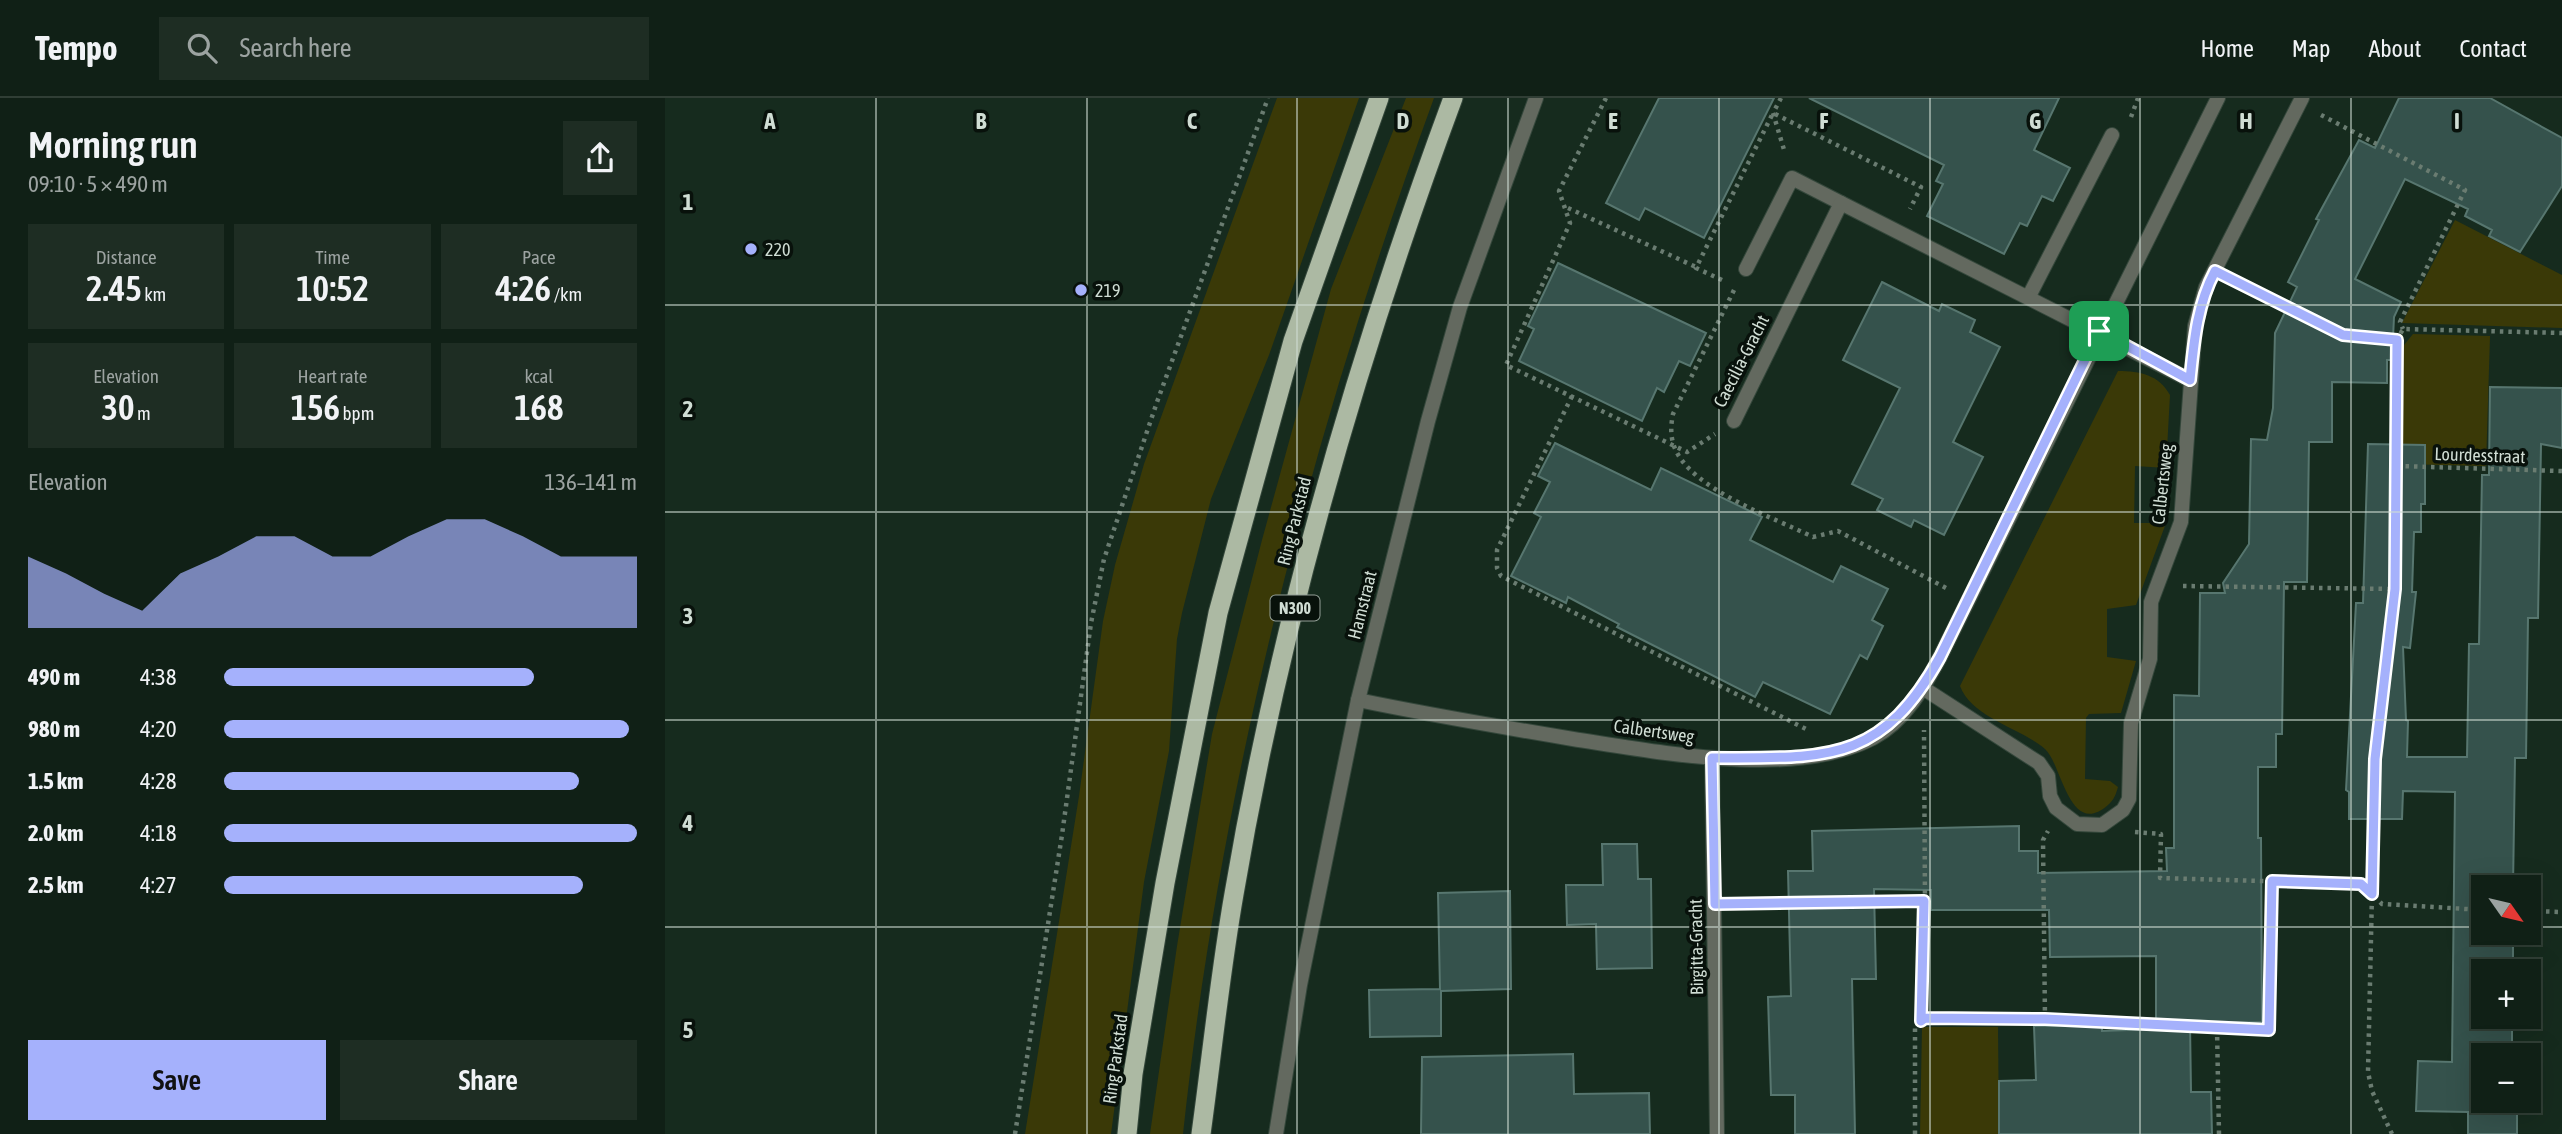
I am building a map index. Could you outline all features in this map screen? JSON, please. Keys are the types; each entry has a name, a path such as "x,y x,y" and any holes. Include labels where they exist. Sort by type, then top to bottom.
{"highway":[{"name":"Ring Parkstad","path":"1127,1134 1133,1074 1165,883 1218,612 1293,341 1379,98"},
{"name":"Ring Parkstad","path":"1201,1134 1234,894 1279,671 1333,455 1377,312 1453,98"}],"street":[{"name":"Hamstraat","path":"1276,1134 1300,985 1358,700 1460,307 1506,174 1536,98"},
{"name":"Calbertsweg","path":"1358,700 1465,722 1712,758 1812,756 1851,747 1875,737 1907,709 1923,688 2099,331 2218,98"},
{"name":"Calbertsweg","path":"2102,825 2123,810 2132,787 2131,723 2150,659 2151,602 2181,522 2195,326 2206,287 2301,101"},
{"path":"2029,296 2112,135"},
{"path":"1746,269 1792,178 2099,331 2190,380"},
{"name":"Caecilia-Gracht","path":"1734,421 1841,203"},
{"path":"1923,688 2039,763 2048,776 2050,796 2061,814 2077,824 2102,825"},
{"name":"Birgitta-Gracht","path":"1712,758 1717,1134"}],"path":[{"path":"1015,1134 1062,835 1091,623 1104,559 1157,402 1268,98"},
{"path":"1606,98 1559,191 1567,208 1696,268"},
{"path":"1781,98 1773,113 1792,178"},
{"path":"2301,101 2465,190 2400,323 2403,329"},
{"name":"Caecilia-Gracht","path":"1567,208 1570,223 1506,365 1687,452 1734,421"},
{"path":"2215,271 2343,335 2397,340"},
{"path":"2403,329 2562,333"},
{"path":"2392,1134 2372,1091 2368,1072 2375,759 2395,589 2397,340 2403,329"},
{"path":"1572,397 1497,550 1497,568 1501,576 1807,727 1812,756"},
{"name":"Lourdesstraat","path":"2396,466 2562,471"},
{"path":"2172,586 2395,589"},
{"path":"1921,1021 1924,901 1923,688"},
{"path":"2045,1019 2043,840 2061,814"},
{"path":"2102,825 2161,835 2160,878 2361,884 2382,904 2471,909"},
{"path":"1916,1134 1915,1025 1925,1018 2045,1019 2269,1030 2272,881"},
{"path":"1715,904 1924,901"},
{"path":"2541,911 2562,912"},
{"path":"2217,1029 2219,1134"}],"shaded area":[{"path":"1277,98 1359,98 1269,355 1211,499 1182,613 1177,639 1169,751 1144,882 1111,1134 1025,1134 1079,796 1103,621 1115,565 1144,464"},
{"path":"1406,98 1434,98 1349,351 1277,608 1221,869 1183,1134 1150,1134 1177,946 1212,734 1331,289"},
{"path":"2455,220 2562,275 2562,328 2402,323"},
{"path":"2413,334 2490,336 2486,466 2400,464 2400,350"},
{"path":"2118,371 2134,372 2155,379 2170,395 2166,468 2135,466 2134,523 2166,523 2136,605 2107,609 2107,657 2136,661 2121,713 2089,714 2086,718 2085,779 2110,781 2118,787 2115,797 2108,805 2095,813 2084,813 2068,795 2045,749 1975,706 1960,686"},
{"path":"1922,1027 1998,1027 1999,1134 1920,1134"}],"building":[{"path":"1659,98 1774,98 1704,238 1645,208 1639,220 1606,203"},
{"path":"1809,98 2059,98 2034,150 2070,168 2053,201 2042,196 2027,226 2020,223 2004,254 1927,216 1943,184 1936,181 1944,165"},
{"path":"2399,98 2490,98 2562,138 2562,186 2520,252 2489,236 2492,230 2465,216 2468,209 2405,179 2355,279 2401,302 2394,317 2392,360 2387,360 2387,383 2332,382 2332,442 2309,442 2307,582 2284,582 2282,734 2276,734 2276,767 2258,767 2262,1022 2190,1023 2191,1092 2211,1092 2212,1134 1999,1134 1999,1081 2036,1080 2034,1026 2102,1025 2102,1031 2156,1029 2156,956 2050,957 2049,910 1931,910 1931,890 1874,889 1876,979 1852,979 1855,1134 1795,1134 1795,1095 1771,1095 1768,997 1791,996 1788,871 1813,871 1812,831 2019,826 2019,851 2038,851 2038,873 2167,871 2166,848 2174,848 2174,695 2199,696 2200,593 2225,593 2223,583 2249,544 2251,439 2267,440 2273,408 2275,333 2297,287 2288,282 2319,220 2316,219 2359,140 2375,148"},
{"path":"1558,263 1706,333 1690,366 1679,361 1664,392 1657,388 1642,421 1519,361 1534,329 1528,326"},
{"path":"1882,282 1939,311 1942,304 1975,320 1970,332 2000,347 1953,442 1983,457 1944,535 1914,520 1911,527 1877,510 1883,499 1852,484 1900,388 1843,360"},
{"path":"2490,387 2562,388 2562,448 2541,444 2538,618 2528,618 2526,758 2515,758 2513,875 2471,875 2471,945 2513,945 2513,958 2471,959 2471,1029 2512,1029 2512,1043 2471,1043 2471,1113 2517,1113 2517,1134 2468,1134 2468,1112 2416,1111 2418,1061 2452,1062 2455,792 2403,791 2402,819 2349,819 2349,792 2346,790 2356,603 2363,603 2368,444 2425,445 2425,504 2421,504 2421,532 2414,532 2412,592 2416,592 2410,648 2403,647 2408,721 2407,757 2467,757 2469,644 2479,644 2482,475 2489,475"},
{"path":"1555,443 1651,490 1661,468 1762,517 1750,540 1833,582 1841,566 1888,589 1872,620 1883,626 1867,659 1860,655 1830,714 1763,682 1755,697 1617,627 1619,624 1568,597 1566,603 1511,576 1541,517 1534,513 1550,482 1538,476"},
{"path":"1602,844 1637,844 1638,879 1651,879 1652,968 1597,969 1596,924 1567,925 1566,885 1603,885"},
{"path":"1510,891 1511,989 1441,991 1441,1036 1370,1037 1369,990 1440,989 1438,893"},
{"path":"1573,1054 1574,1094 1649,1093 1650,1134 1421,1134 1422,1057"}],"place":[{"name":"220","path":"751,249"},
{"name":"219","path":"1081,290"}],"route":[{"path":"2215,271 2343,335 2397,340 2395,589 2375,759 2372,894 2361,884 2272,881 2269,1030 2045,1019 1925,1018 1921,1021 1924,901 1715,904 1712,758 1826,755 1875,737 1907,709 1923,688 1940,657 2099,331 2190,380 2195,326 2206,287 2215,271"}]}
